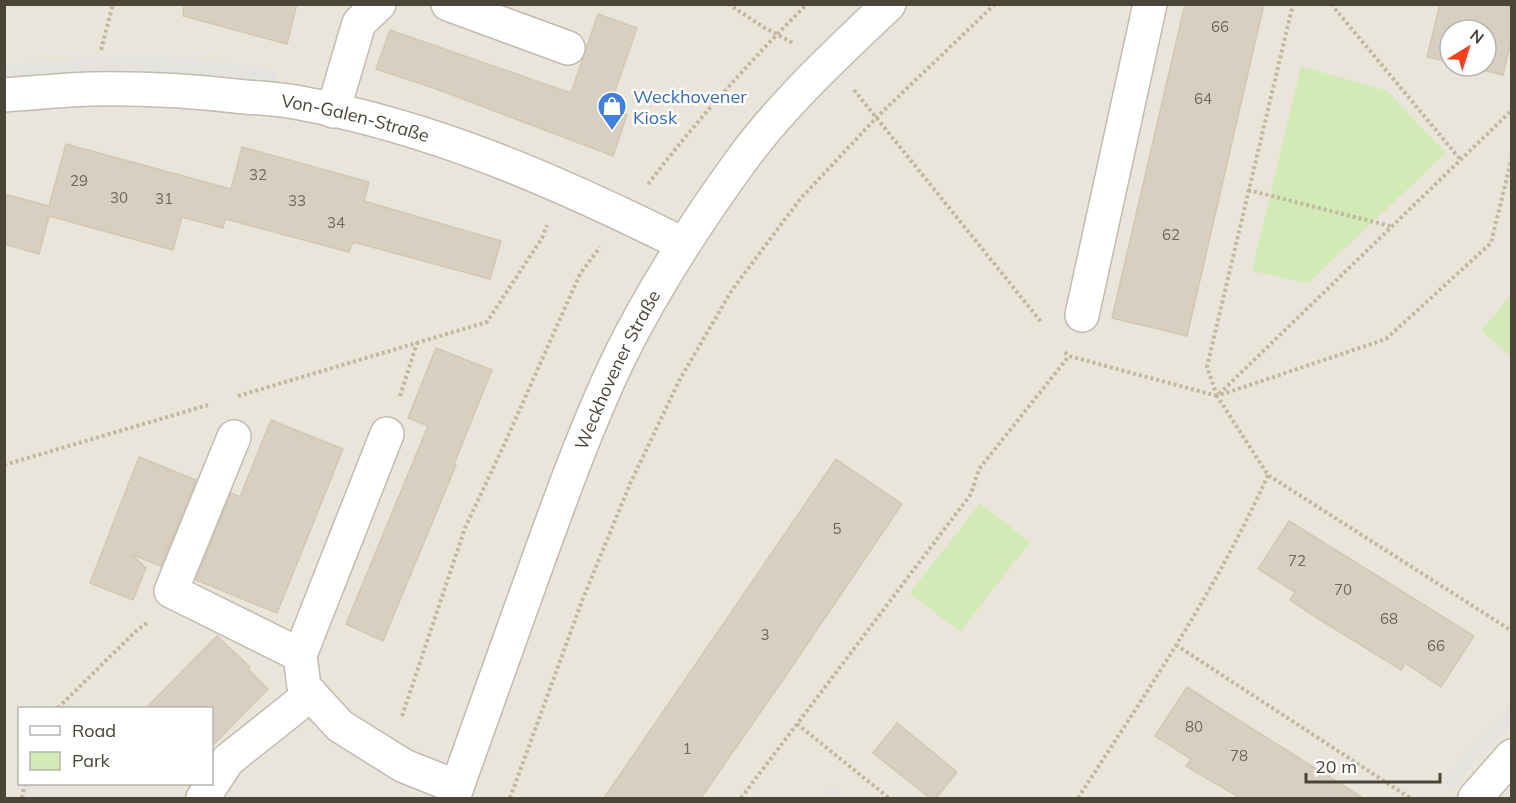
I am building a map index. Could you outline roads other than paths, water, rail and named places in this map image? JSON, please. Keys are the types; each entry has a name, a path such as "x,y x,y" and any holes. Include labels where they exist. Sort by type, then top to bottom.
{"street":[{"path":"333,111 359,23 379,4"},
{"path":"448,4 568,48"},
{"name":"Weckhovener Straße","path":"455,793 587,430 619,358 652,296 683,244 744,157 784,107 890,4"},
{"path":"1082,315 1140,9"},
{"name":"Von-Galen-Straße","path":"4,95 91,89 185,90 294,102 396,127 461,146 521,168 683,244"},
{"path":"387,434 300,655 304,687 340,726 404,766 455,793"},
{"path":"234,437 171,591 300,655"},
{"path":"213,783 228,760 311,694"},
{"path":"1475,798 1512,756"},
{"path":"203,798 212,785"}],"place":[{"name":"Weckhovener Kiosk","path":"612,132"}]}
